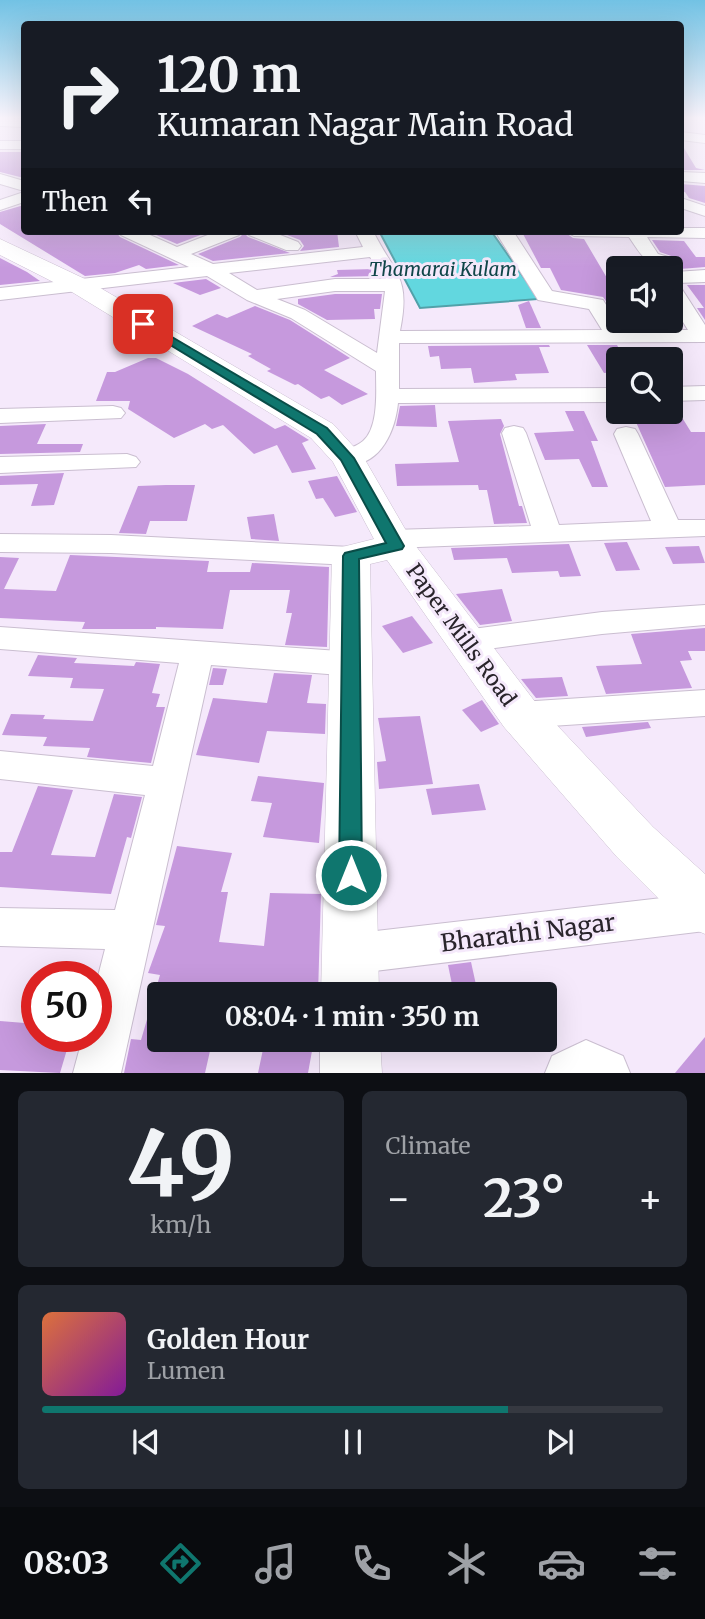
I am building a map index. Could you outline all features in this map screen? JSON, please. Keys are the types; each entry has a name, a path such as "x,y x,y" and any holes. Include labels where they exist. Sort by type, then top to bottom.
{"main road":[{"name":"Paper Mills Road","path":"0,246 76,284 322,431 347,458 380,547 465,641 520,715 635,842 690,876 705,910"},
{"path":"350,974 353,664 380,547"},
{"path":"351,1052 351,1073"}],"street":[{"path":"684,177 705,178"},
{"path":"0,179 21,185"},
{"path":"0,205 21,198"},
{"path":"684,204 705,211"},
{"path":"684,233 705,233"},
{"path":"136,235 209,269 254,296 298,314 388,369"},
{"path":"176,254 223,235"},
{"path":"265,235 292,246"},
{"path":"347,458 370,449 378,439 388,396 389,337 394,313 394,285 383,260 374,251 366,235"},
{"path":"507,235 545,296 596,304 616,337"},
{"path":"636,235 651,256"},
{"path":"0,293 374,251"},
{"path":"683,275 705,276"},
{"path":"254,296 335,285 394,285"},
{"path":"389,337 703,336 696,313 683,293"},
{"path":"683,394 705,393"},
{"path":"388,396 606,395"},
{"path":"0,416 113,413"},
{"path":"514,433 548,534"},
{"path":"626,434 669,530"},
{"path":"0,465 127,461"},
{"path":"0,542 380,547 548,534 705,528"},
{"path":"465,641 602,623 705,615"},
{"path":"0,638 353,664"},
{"path":"97,1073 198,653"},
{"path":"520,715 705,703"},
{"path":"0,765 167,782"},
{"name":"Bharathi Nagar","path":"350,974 705,910"},
{"path":"0,927 131,930"},
{"path":"569,1073 586,1063 606,1073"}],"water":[{"name":"Thamarai Kulam","path":"381,235 494,235 539,299 420,308"}],"building":[{"path":"0,168 21,168 21,177 0,172"},
{"path":"684,168 696,168 705,170 684,170"},
{"path":"684,184 705,186 705,203 689,198"},
{"path":"21,206 21,235 118,235 179,265 146,269 139,265 115,273 85,276 0,224 0,212"},
{"path":"156,235 201,235 177,244"},
{"path":"246,235 290,253 213,261 198,254"},
{"path":"287,235 338,235 339,247 300,251 304,246 300,240"},
{"path":"524,235 569,235 584,239 606,276 606,301 603,297 561,290 550,268 541,268"},
{"path":"652,240 684,241 696,257 705,257 705,267 683,269 683,256 660,252"},
{"path":"0,258 27,272 40,281 0,285"},
{"path":"374,269 378,276 330,277 338,274 337,270"},
{"path":"206,279 221,288 200,295 173,283"},
{"path":"687,285 705,285 705,320 697,308 704,308"},
{"path":"335,294 382,294 380,309 374,309 375,319 327,320 298,304 298,299"},
{"path":"529,301 541,328 526,328 518,305"},
{"path":"255,306 290,320 350,358 324,370 368,394 342,405 329,396 321,399 298,384 267,371 271,369 248,356 252,354 192,326 217,314 227,318"},
{"path":"587,345 617,345 618,347 606,347 604,373"},
{"path":"428,346 550,347 539,347 549,373 515,374 517,380 474,383 471,368 441,369 439,356 430,357"},
{"path":"148,358 156,358 188,374 275,429 285,425 309,440 302,443 316,469 292,473 277,445 254,454 223,425 212,429 205,424 174,438 128,409 130,401 96,401 107,372 115,372"},
{"path":"435,405 437,427 396,426 400,406"},
{"path":"565,411 584,411 598,441 591,441 608,487 592,487 579,459 545,460 534,433 574,431"},
{"path":"501,419 504,426 500,434 519,506 522,506 527,523 494,524 487,490 479,490 478,485 397,486 395,464 459,462 448,421"},
{"path":"683,419 691,432 705,432 705,485 665,487 637,424 683,424"},
{"path":"46,424 37,444 83,444 80,452 0,454 0,426"},
{"path":"64,473 54,505 31,506 38,484 0,485 0,476"},
{"path":"337,476 357,512 335,517 323,498 316,499 308,481"},
{"path":"195,485 187,521 150,521 146,534 119,533 138,486"},
{"path":"274,514 279,541 251,539 247,517"},
{"path":"627,542 640,570 616,571 604,543"},
{"path":"569,544 581,576 560,577 558,571 512,573 507,558 454,560 451,548"},
{"path":"699,546 705,563 673,564 665,547"},
{"path":"70,555 209,561 207,572 250,572 252,563 329,567 327,647 285,645 292,613 286,613 290,590 230,590 223,629 82,629 85,622 0,618 0,557 19,558 4,589 56,591"},
{"path":"502,589 512,621 480,625 456,594"},
{"path":"412,616 433,643 403,653 382,626"},
{"path":"705,628 705,651 688,651 692,660 680,661 692,688 606,694 596,666 642,664 631,634"},
{"path":"38,655 77,658 74,663 134,666 136,662 160,664 152,693 160,694 156,707 165,707 151,763 87,757 90,748 43,746 47,737 2,735 11,714 45,715 43,719 93,721 104,689 70,688 73,678 28,676"},
{"path":"213,668 227,669 223,685 209,685"},
{"path":"274,673 312,675 307,703 326,704 325,734 267,731 259,763 196,755 213,698 267,703"},
{"path":"562,677 568,696 536,698 521,679"},
{"path":"482,700 499,724 481,732 462,710"},
{"path":"420,716 433,784 379,789 377,762 386,761 378,718"},
{"path":"648,722 651,728 586,737 582,727"},
{"path":"258,776 324,783 319,843 263,837 272,803 251,801"},
{"path":"479,784 486,810 432,815 426,789"},
{"path":"38,786 73,790 51,855 95,857 114,794 142,797 131,838 127,837 111,894 0,887 0,852 12,852"},
{"path":"177,846 232,853 221,892 228,892 219,942 264,946 270,893 321,894 318,982 158,982 160,975 148,973 165,926 156,925"},
{"path":"471,962 475,982 452,982 448,965"},
{"path":"147,1019 147,1052 210,1052 205,1073 124,1073 131,1039 141,1040"},
{"path":"0,1021 21,1023 21,1052 66,1052 60,1073 0,1070"},
{"path":"705,1037 705,1073 675,1073"},
{"path":"262,1052 312,1052 308,1073 258,1073"}],"route":[{"path":"143,324 322,431 347,458 396,546 351,556 351,875"}]}
